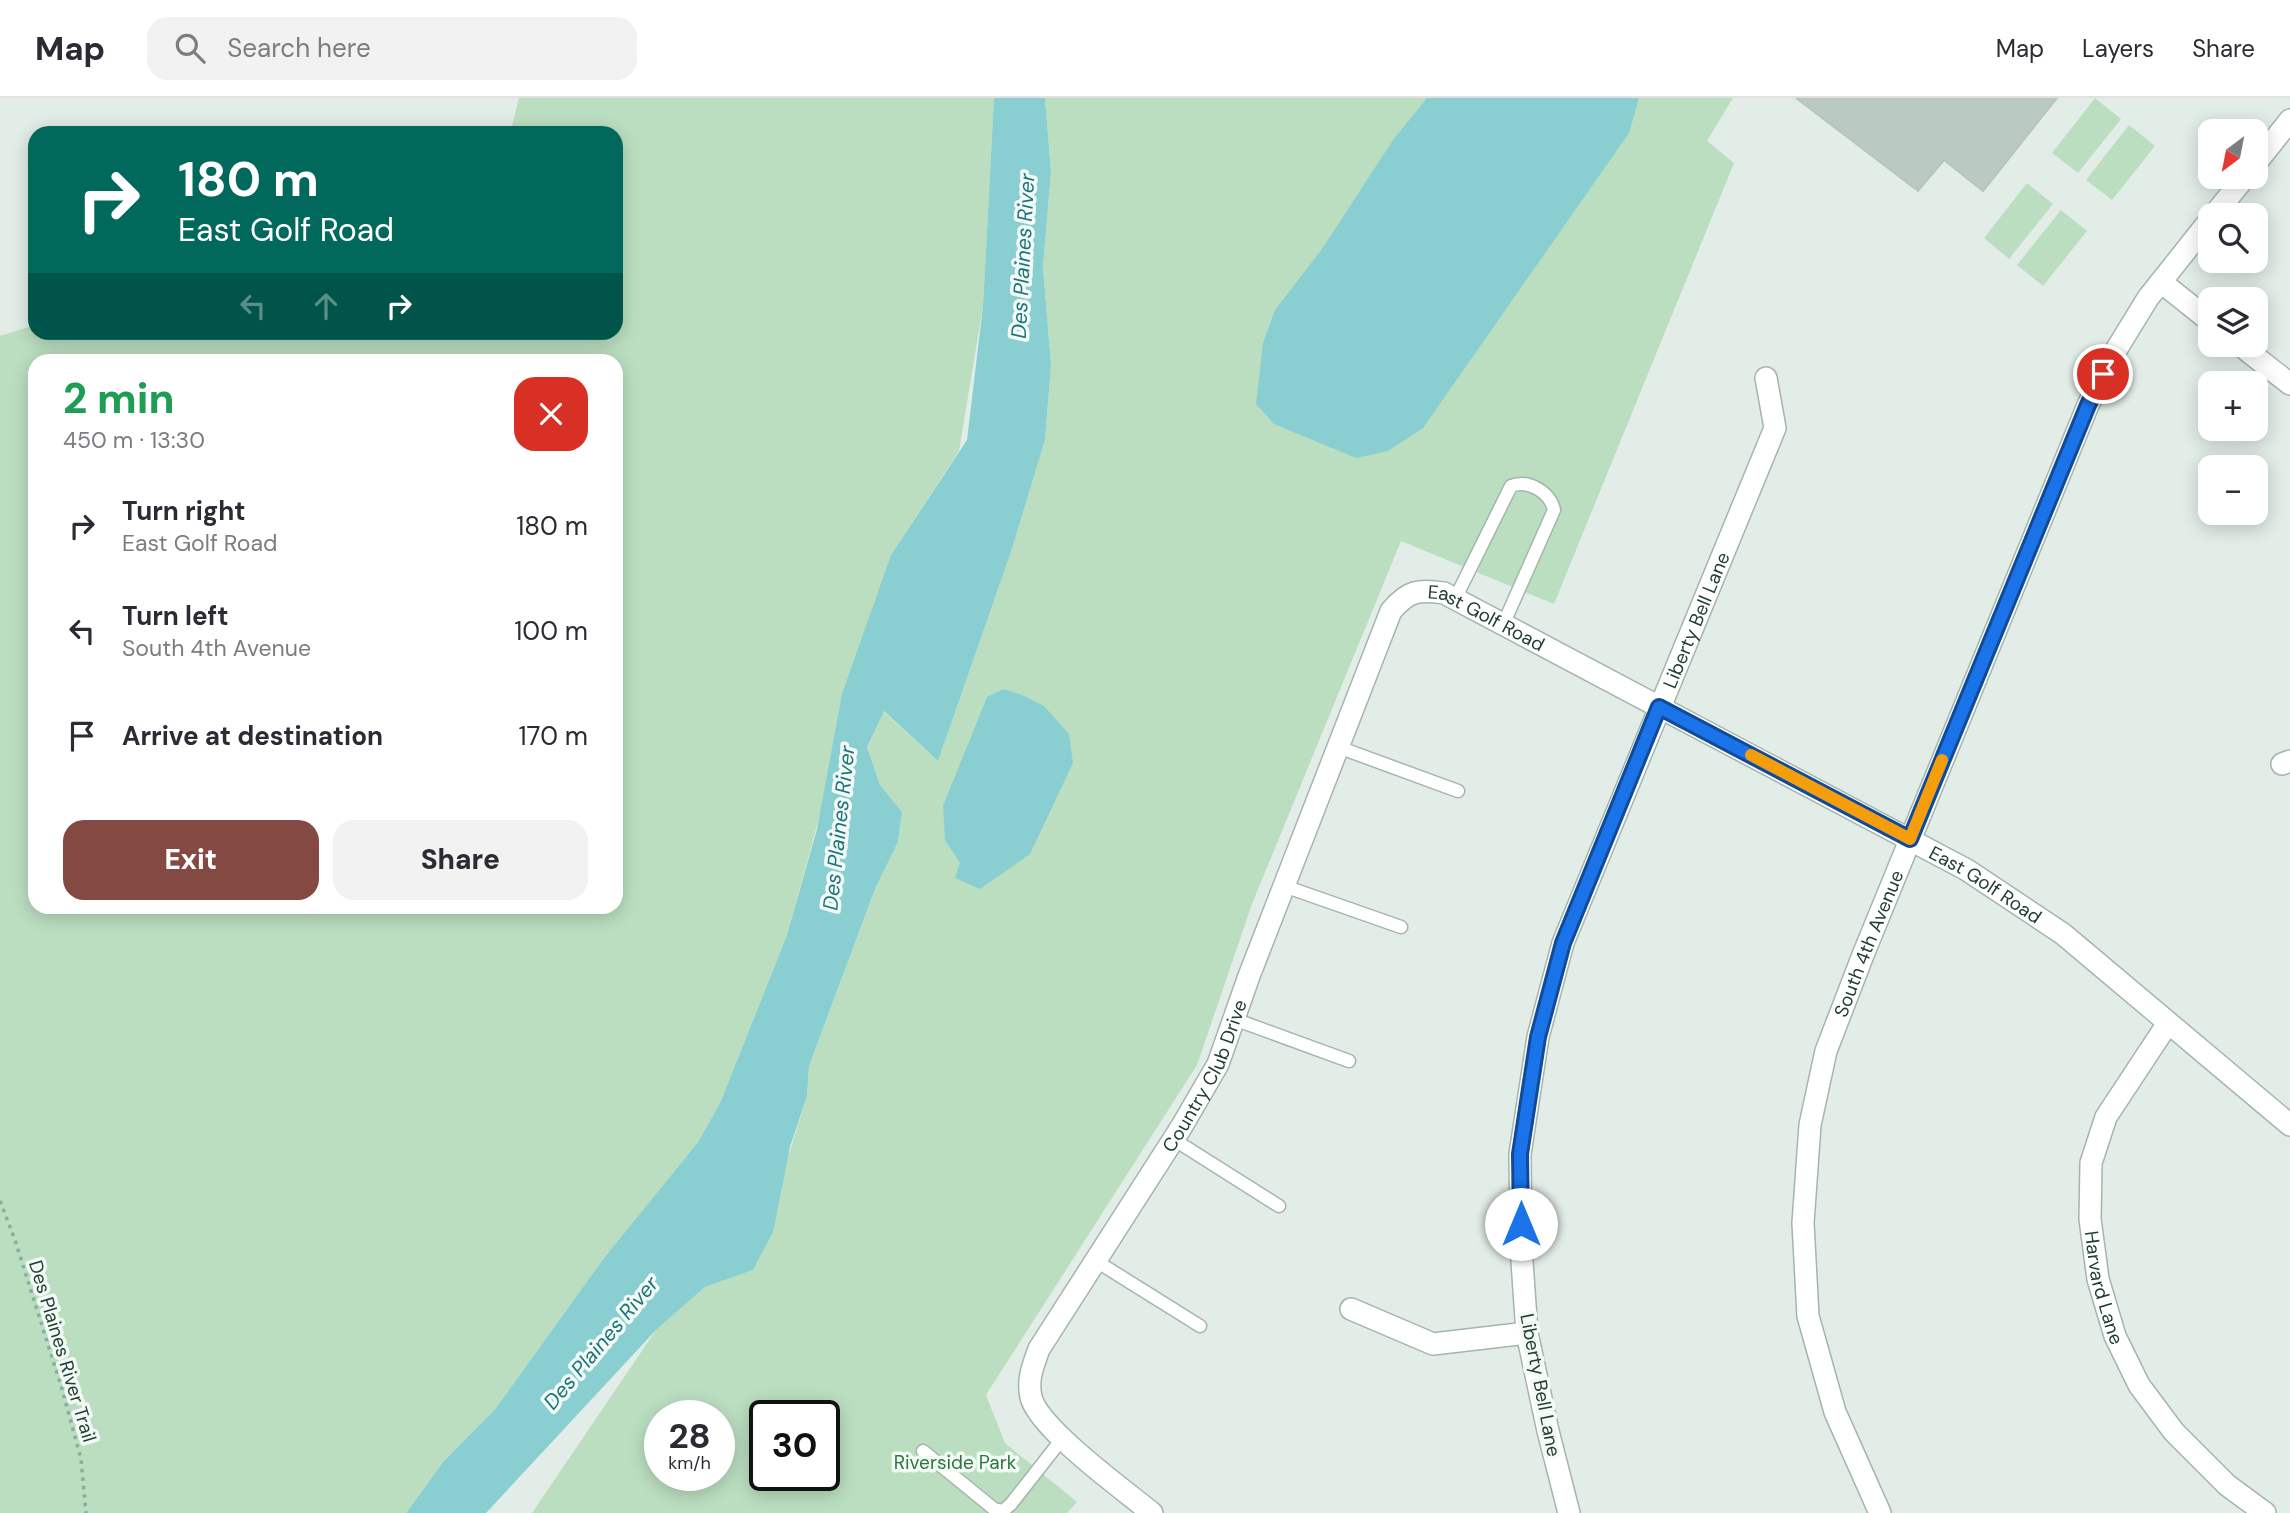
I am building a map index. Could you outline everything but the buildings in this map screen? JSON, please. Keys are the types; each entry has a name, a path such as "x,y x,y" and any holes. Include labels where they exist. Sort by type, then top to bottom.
{"street":[{"path":"2268,148 2290,120"},
{"path":"2224,203 2235,189"},
{"name":"South 4th Avenue","path":"1880,1513 1835,1412 1808,1316 1803,1223 1810,1125 1826,1051 2088,405 2113,355 2161,282 2198,235"},
{"path":"2161,282 2198,311"},
{"path":"2255,357 2290,384"},
{"name":"Liberty Bell Lane","path":"1569,1513 1527,1333 1521,1247 1520,1154 1538,1037 1563,943 1775,428 1766,378"},
{"name":"East Golf Road","path":"1358,696 1391,611 1402,599 1414,593 1426,590 1444,593 1967,870 2063,934 2290,1125"},
{"name":"Country Club Drive","path":"1152,1513 1040,1418 1031,1398 1029,1375 1040,1349 1174,1139 1218,1064 1358,696"},
{"name":"Harvard Lane","path":"2168,1023 2106,1117 2091,1163 2090,1219 2098,1279 2115,1336 2139,1385 2174,1433 2227,1485 2265,1513"},
{"path":"1351,1310 1433,1344 1527,1333"}],"lane":[{"path":"1455,599 1511,486 1523,483 1534,487 1548,497 1554,510 1503,625"},
{"path":"1338,747 1458,791"},
{"path":"1284,886 1401,927"},
{"path":"1234,1019 1349,1061"},
{"path":"1174,1139 1279,1206"},
{"path":"1096,1261 1200,1326"},
{"path":"923,1451 993,1509 1003,1511 1011,1504 1057,1434"}],"path":[{"name":"Des Plaines River Trail","path":"0,1201 62,1389 81,1459 86,1513"}],"green space":[{"path":"519,98 994,98 983,306 959,451 891,555 787,935 720,1103 698,1142 604,1258 496,1408 443,1462 406,1513 0,1513 0,336 28,327 28,340 623,340 623,126 512,126"},
{"name":"Riverside Park","path":"1045,98 1733,98 1707,141 1734,163 1554,604 1401,541 1252,904 1197,1065 986,1395 1005,1443 1077,1502 1067,1513 532,1513 656,1330 705,1287 753,1270 807,1096 809,1066 875,889 898,842 902,813 880,785 867,747 883,711 938,761 1011,552 1045,440 1051,365 1043,267 1051,172"},
{"path":"2095,98 2121,119 2078,173 2052,153"},
{"path":"2129,125 2155,146 2112,200 2086,180"},
{"path":"2027,183 2053,204 2009,259 1984,238"},
{"path":"2061,210 2087,231 2043,286 2017,265"}],"water":[{"name":"Des Plaines River","path":"994,98 1045,98 1051,172 1043,267 1051,365 1045,440 1011,552 938,761 884,711 867,747 880,785 902,812 898,842 875,889 809,1066 807,1096 790,1147 773,1232 753,1270 705,1287 656,1330 486,1513 406,1513 443,1462 496,1408 604,1258 698,1142 720,1103 787,935 817,829 842,694 891,555 967,440 983,306"},
{"path":"1427,98 1639,98 1629,133 1423,428 1388,451 1356,458 1274,424 1256,404 1263,343 1275,310 1322,249 1393,140"},
{"path":"1004,689 1044,706 1069,734 1073,763 1030,854 980,889 955,878 960,863 945,840 943,806 987,697"}],"slow traffic":[{"path":"1751,755 1910,839 1942,760"}],"route":[{"path":"1521,1224 1520,1154 1538,1037 1563,943 1659,707 1910,839 2103,374"}]}
